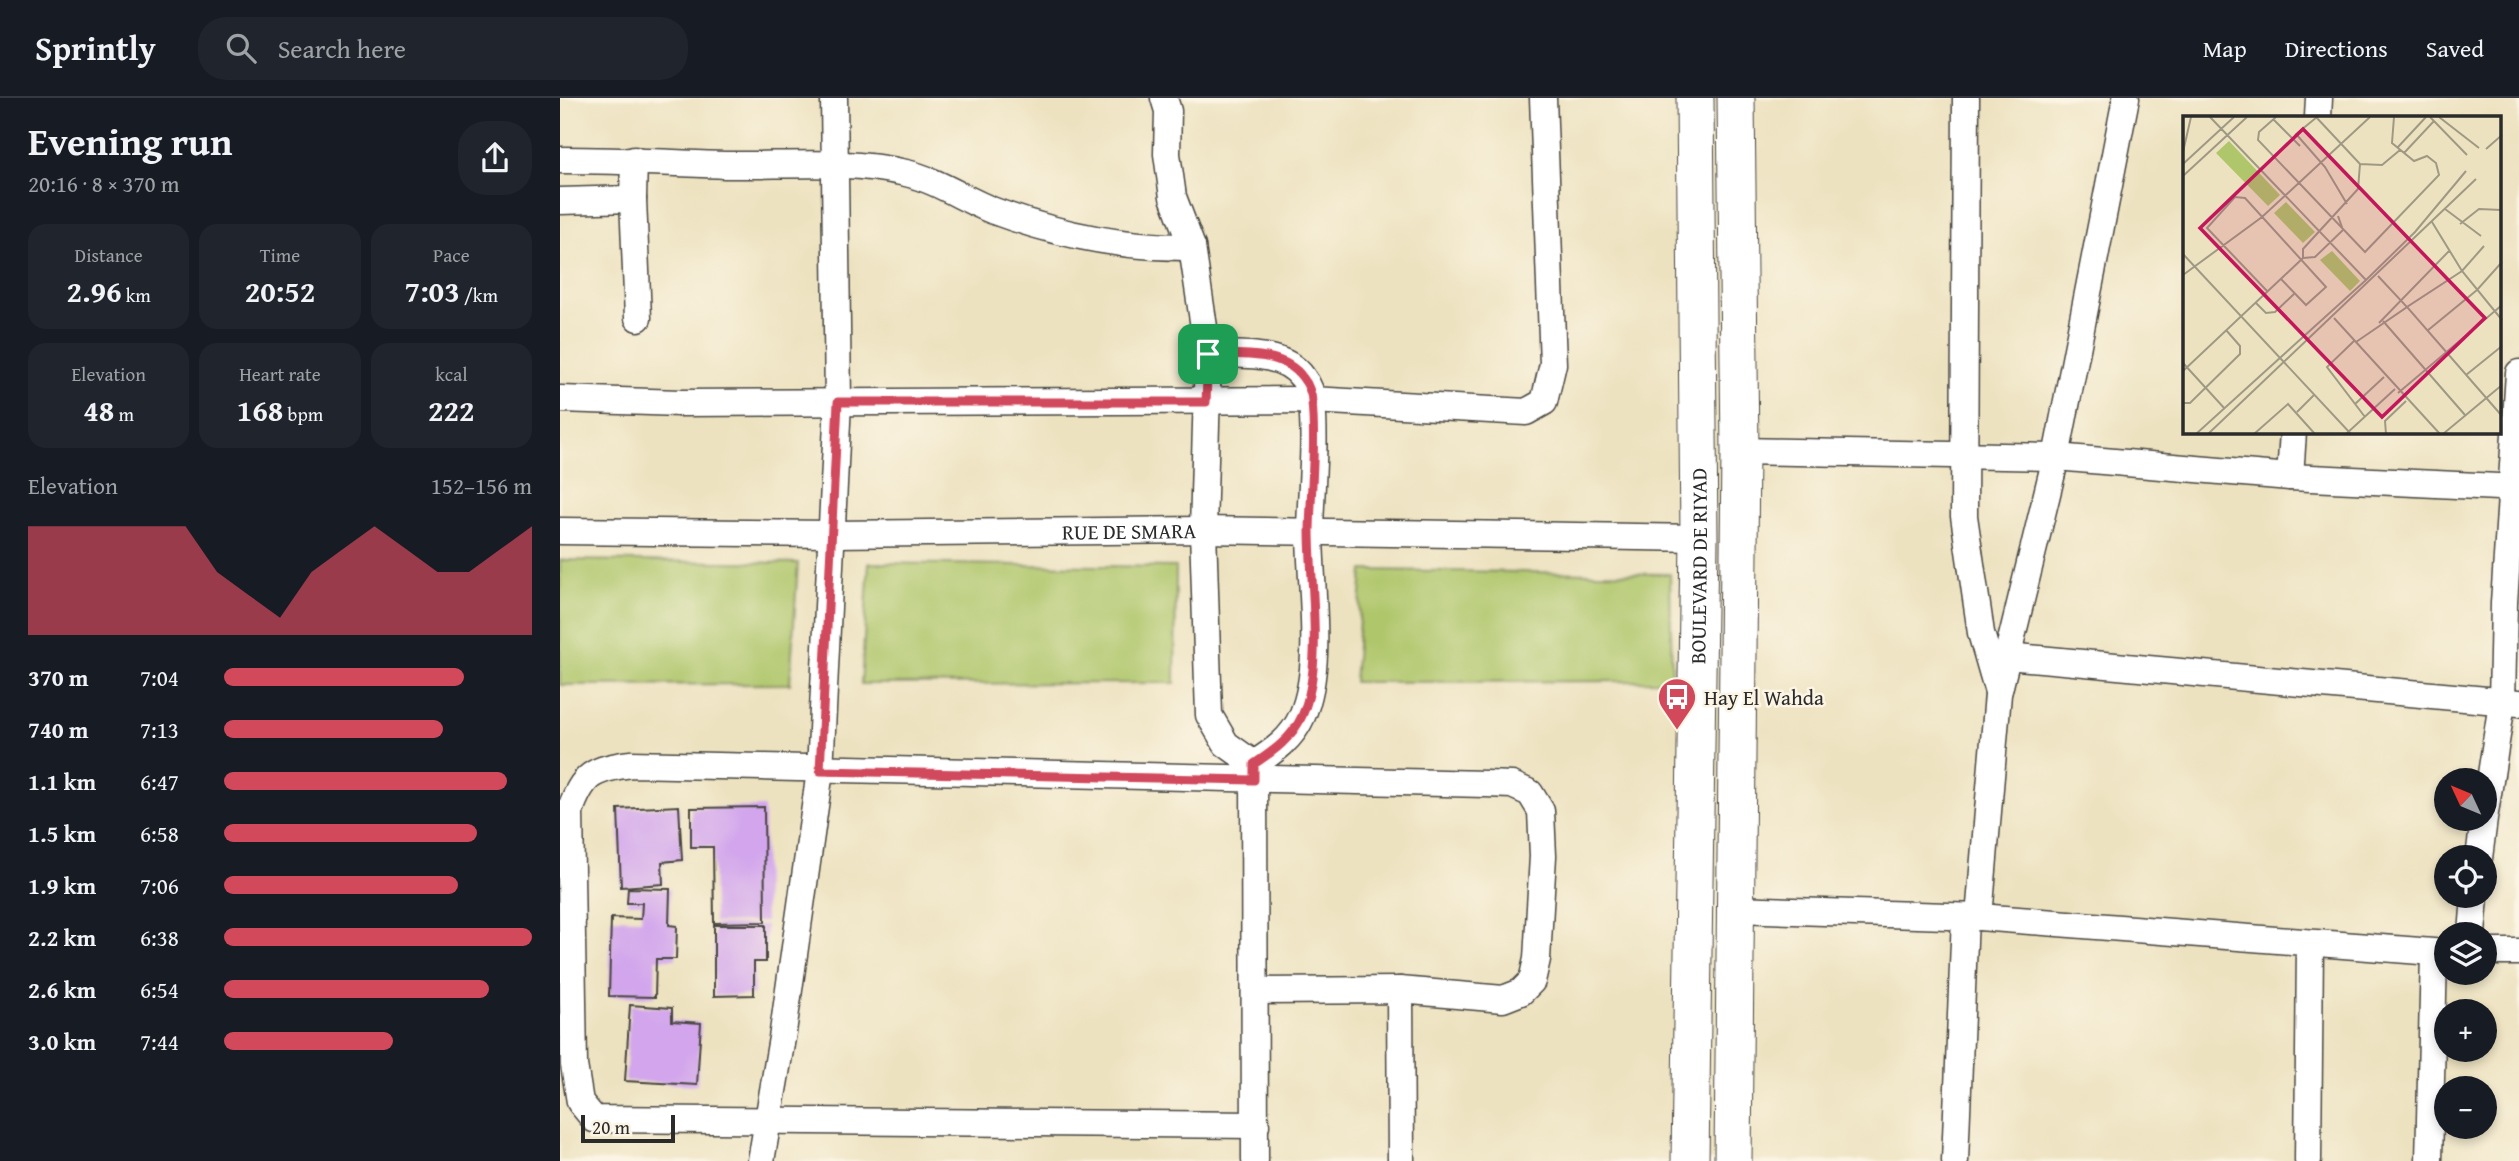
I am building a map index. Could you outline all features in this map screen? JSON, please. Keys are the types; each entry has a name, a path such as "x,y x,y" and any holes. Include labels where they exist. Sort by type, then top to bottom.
{"main road":[{"name":"BOULEVARD DE RIYAD","path":"1690,1161 1699,538 1695,98"},
{"name":"BOULEVARD DE RIYAD","path":"1733,1161 1740,451 1736,98"}],"street":[{"path":"761,1161 820,771 838,402 834,98"},
{"path":"1164,98 1168,111 1167,154 1173,197 1192,247 1208,354 1203,530 1209,715 1226,744 1254,772 1255,1161"},
{"path":"560,399 680,403 1312,400 1526,412 1544,402 1553,364 1543,98"},
{"path":"1966,98 1964,516 1981,633 1998,694"},
{"path":"1955,1161 1972,917 1998,694 2056,457 2126,98"},
{"path":"2318,116 2319,98"},
{"path":"560,160 634,160 725,165 833,164 907,173 993,210 1075,237 1116,244 1192,247"},
{"path":"634,160 638,318"},
{"path":"560,201 633,199"},
{"path":"1208,354 1249,355 1289,365 1305,379 1312,400 1310,531 1314,638 1309,690 1302,715 1290,736 1254,772"},
{"path":"2495,768 2510,703 2504,603 2516,488 2519,373"},
{"path":"2290,477 2293,434"},
{"path":"1740,451 2056,457 2290,477 2516,488"},
{"name":"RUE DE SMARA","path":"560,531 832,534 1203,530 1699,538"},
{"path":"2007,656 2510,703"},
{"path":"1255,991 1400,990 1503,999 1521,992 1532,981 1537,959 1543,827 1541,811 1530,793 1512,785 1254,772 820,771 631,764 604,767 585,778 570,811 574,1065 580,1102 594,1119 768,1123 1256,1125"},
{"path":"1735,909 1972,917 2434,953"},
{"path":"2308,1161 2310,944"},
{"path":"2497,952 2519,952"},
{"path":"2429,1161 2438,985"},
{"path":"1400,990 1401,1161"}],"green space":[{"path":"560,560 798,563 790,684 560,685"},
{"path":"869,563 1176,567 1175,683 861,684"},
{"path":"1363,570 1670,574 1672,681 1354,682"}],"building":[{"path":"679,806 682,860 662,862 663,884 621,887 618,809"},
{"path":"764,807 765,922 714,923 713,847 691,847 691,808"},
{"path":"628,888 670,889 669,925 677,926 676,959 656,959 655,997 609,996 611,918 641,919 642,903 627,903"},
{"path":"714,925 766,925 766,962 754,962 754,995 714,996"},
{"path":"630,1005 672,1008 672,1021 701,1023 697,1085 625,1081"}],"place":[{"name":"Hay El Wahda","path":"1677,731"}],"route":[{"path":"1208,354 1272,358 1289,365 1305,379 1312,400 1313,485 1310,531 1314,638 1309,690 1302,715 1290,736 1276,750 1254,764 1254,780 820,771 838,402 1206,402 1208,354"}]}
